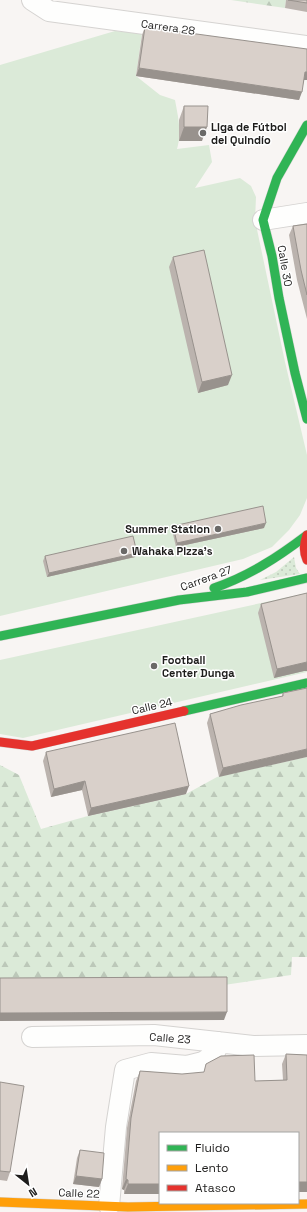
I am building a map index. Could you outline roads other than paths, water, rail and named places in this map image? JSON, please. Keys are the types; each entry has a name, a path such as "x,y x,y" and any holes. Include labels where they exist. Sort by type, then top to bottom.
{"street":[{"name":"Carrera 28","path":"32,0 49,11 307,46"},
{"path":"307,124 277,178 263,220 307,213"},
{"name":"Calle 30","path":"263,220 272,256 279,298 295,373 307,419"},
{"path":"307,535 304,546 305,557 307,560"},
{"name":"Carrera 27","path":"179,600 234,582 272,560 307,535"},
{"name":"Carrera 27","path":"179,600 247,592 307,578"},
{"path":"0,636 179,600"},
{"name":"Calle 24","path":"1,743 32,746 307,683"},
{"name":"Calle 23","path":"32,1037 154,1035 253,1046 307,1045"},
{"path":"122,1208 116,1127 124,1070 151,1063 187,1066 203,1062 214,1055 219,1042"},
{"name":"Calle 22","path":"0,1202 122,1208 226,1208 307,1204"}],"place":[{"name":"Liga de Fútbol del Quindío","path":"203,133"},
{"name":"Summer Station","path":"218,529"},
{"name":"Wahaka Pizza's","path":"124,551"},
{"name":"Football Center Dunga","path":"154,666"}]}
